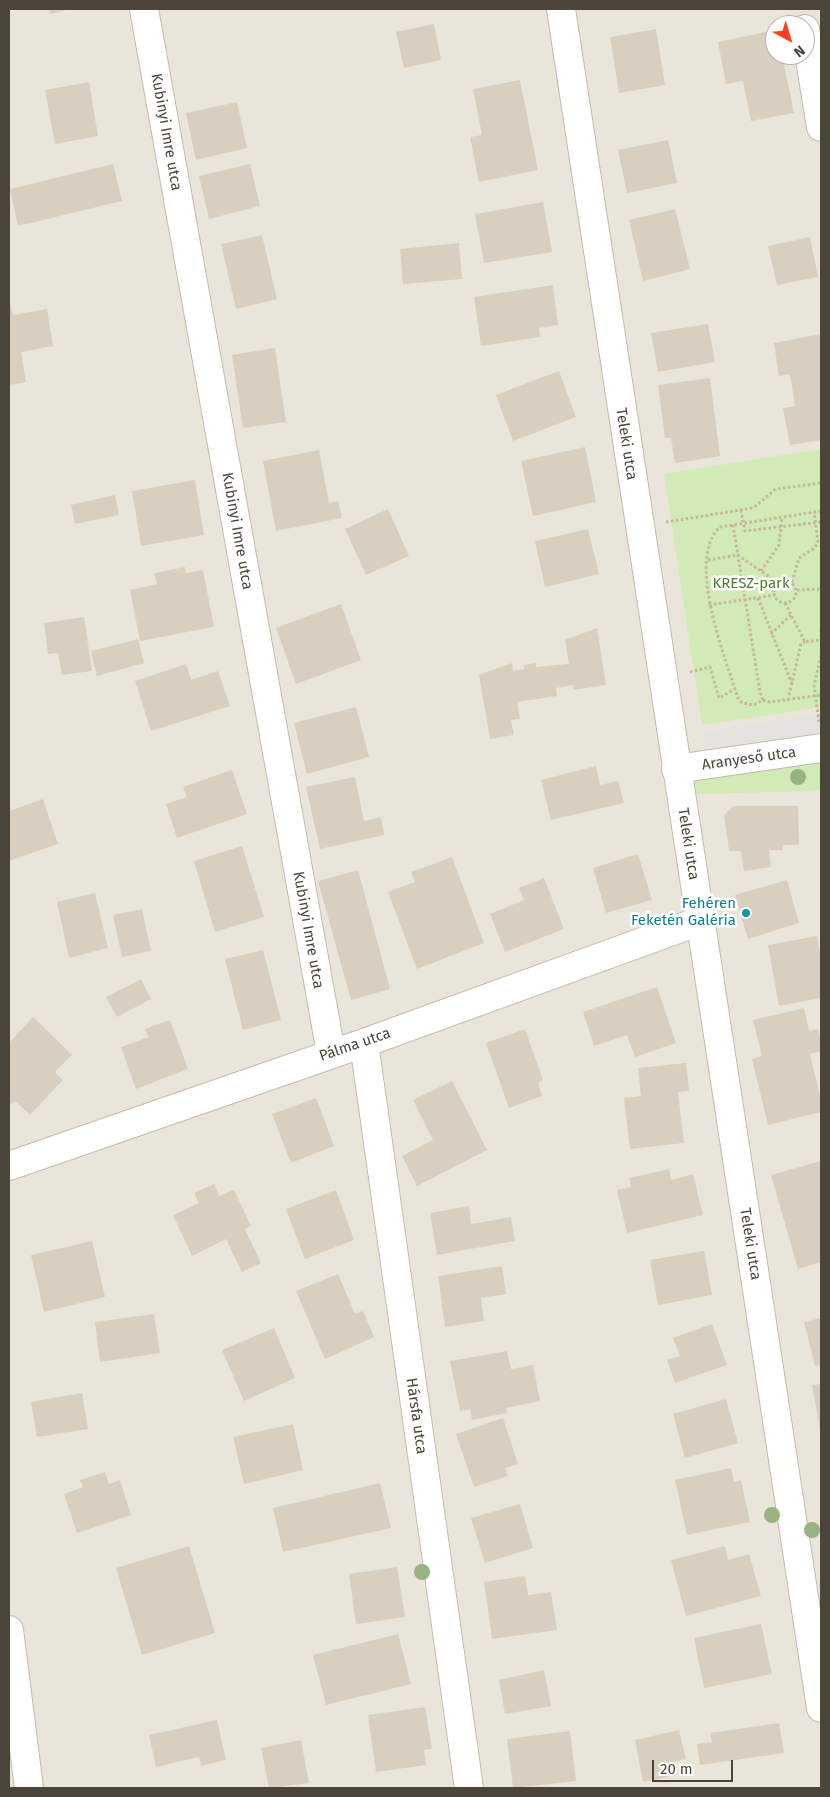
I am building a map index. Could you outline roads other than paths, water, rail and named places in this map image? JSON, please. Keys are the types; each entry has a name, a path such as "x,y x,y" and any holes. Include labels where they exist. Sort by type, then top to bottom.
{"street":[{"name":"Kubinyi Imre utca","path":"144,9 331,1053"},
{"name":"Teleki utca","path":"561,9 821,1708"},
{"path":"811,65 821,127"},
{"name":"Aranyeső utca","path":"676,769 820,737"},
{"name":"Pálma utca","path":"9,1166 364,1043 700,921"},
{"name":"Hársfa utca","path":"364,1043 469,1788"},
{"path":"9,1630 29,1788"}],"place":[{"name":"Fehéren Feketén Galéria","path":"746,913"}],"park label":[{"name":"KRESZ-park","path":"751,584"}]}
